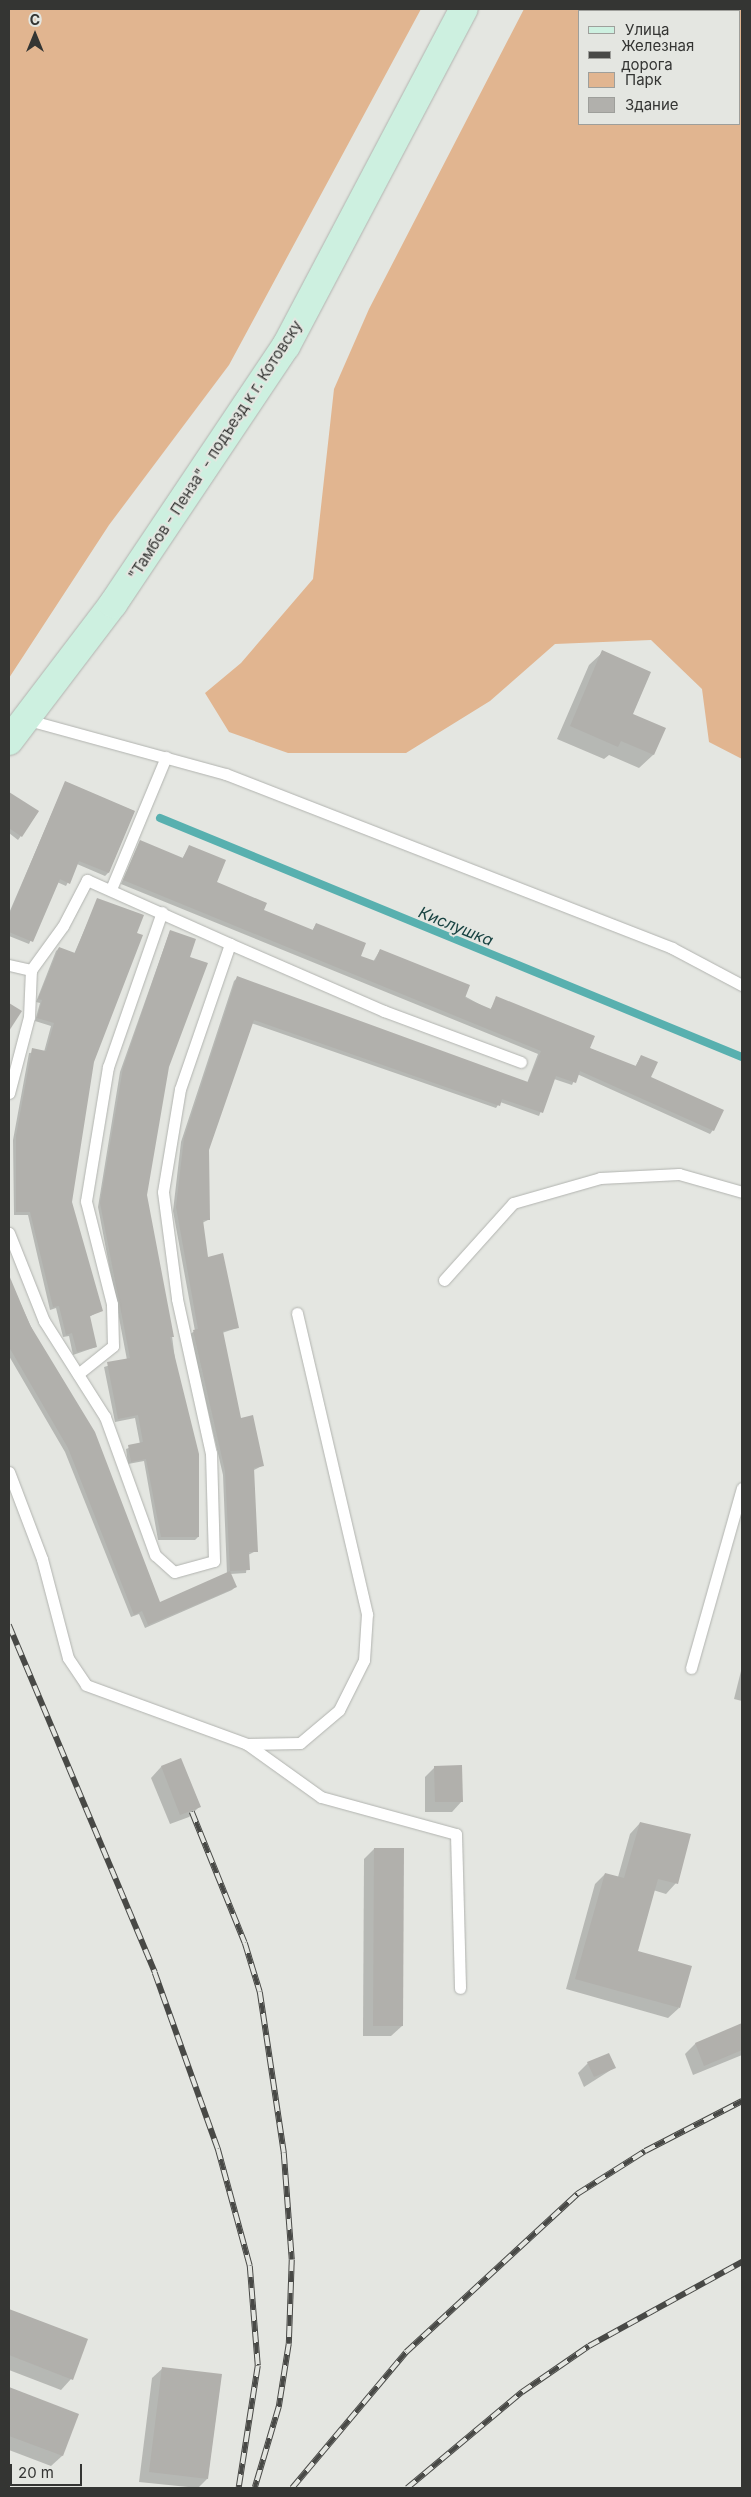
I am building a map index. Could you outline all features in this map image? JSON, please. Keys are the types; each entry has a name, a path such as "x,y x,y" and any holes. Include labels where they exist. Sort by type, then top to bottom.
{"main road":[{"name":"\"Тамбов - Пенза\" - подъезд к г. Котовску","path":"9,741 28,720 114,604 286,346 464,9"}],"lane":[{"path":"28,720 226,774 672,948 742,985"},
{"path":"111,889 166,757"},
{"path":"9,1093 29,1017 31,970 63,926 87,880 384,1010 521,1062"},
{"path":"78,1374 113,1346 112,1304 86,1201 108,1067 162,912"},
{"path":"9,1233 44,1321 105,1417 155,1555 174,1572 214,1561 211,1453 177,1299 163,1192 180,1089 230,944"},
{"path":"9,964 31,970"},
{"path":"444,1280 513,1203 600,1178 679,1174 742,1192"},
{"path":"247,1744 300,1743 339,1710 364,1660 367,1614 298,1313"},
{"path":"9,1472 42,1559 68,1658 86,1685 247,1744 321,1797 456,1834 460,1988"},
{"path":"691,1668 742,1488"}],"green space":[{"path":"9,9 421,9 229,365 109,525 9,678"},
{"path":"524,9 742,9 742,759 709,742 702,689 651,640 555,644 490,701 406,753 288,753 229,732 205,693 241,663 313,579 334,389 369,309"}],"building":[{"path":"602,650 651,672 633,714 666,728 654,755 621,741 618,747 570,726"},
{"path":"65,781 135,811 109,873 79,861 70,884 60,879 33,942 9,932 9,915"},
{"path":"9,792 39,811 22,837 9,828"},
{"path":"140,840 183,858 189,845 226,860 217,882 267,903 264,910 313,930 316,923 366,943 361,956 375,961 380,949 470,985 465,998 491,1009 496,996 595,1036 590,1048 636,1066 641,1055 658,1062 651,1077 724,1110 714,1131 580,1071 576,1083 556,1076 543,1113 502,1099 500,1106 254,1020 209,1150 210,1220 203,1220 208,1257 223,1253 239,1328 223,1331 241,1418 253,1415 264,1466 254,1468 258,1552 249,1552 250,1570 230,1571 225,1471 193,1330 198,1329 176,1207 184,1138 237,976 528,1082 541,1051 123,880"},
{"path":"97,898 144,915 137,933 143,935 94,1062 72,1202 103,1311 90,1316 97,1347 77,1352 72,1333 66,1335 59,1306 53,1307 30,1212 16,1212 16,1136 32,1048 46,1051 54,1023 37,1018 42,1000 38,999 59,947 75,953"},
{"path":"170,930 196,939 190,957 208,963 169,1067 147,1195 174,1337 170,1337 199,1454 199,1537 161,1537 146,1459 131,1462 128,1445 143,1442 138,1415 118,1419 107,1362 130,1358 100,1203 123,1068"},
{"path":"9,1003 22,1011 9,1031"},
{"path":"9,1275 30,1325 95,1432 160,1602 230,1571 237,1587 148,1625 142,1611 134,1615 68,1448 9,1347"},
{"path":"181,1758 201,1807 180,1815 161,1766"},
{"path":"462,1765 463,1802 435,1802 434,1766"},
{"path":"640,1822 691,1834 678,1884 658,1879 638,1951 692,1966 680,2008 575,1979 605,1873 624,1878"},
{"path":"374,1848 404,1848 403,2026 373,2026"},
{"path":"742,2023 742,2050 704,2066 695,2043"},
{"path":"609,2053 616,2068 594,2077 587,2062"},
{"path":"9,2309 88,2339 73,2380 9,2355"},
{"path":"162,2367 222,2374 208,2479 149,2472"},
{"path":"9,2387 79,2414 63,2456 9,2436"}],"waterway":[{"name":"Кислушка","path":"160,818 742,1057"}],"railway":[{"path":"9,1625 155,1973 218,2149 250,2266 258,2366 239,2488"},
{"path":"192,1812 245,1943 260,1992 284,2153 292,2260 289,2344 279,2407 255,2488"},
{"path":"292,2488 406,2352 577,2194 645,2151 742,2101"},
{"path":"407,2488 522,2392 589,2346 742,2262"}]}
